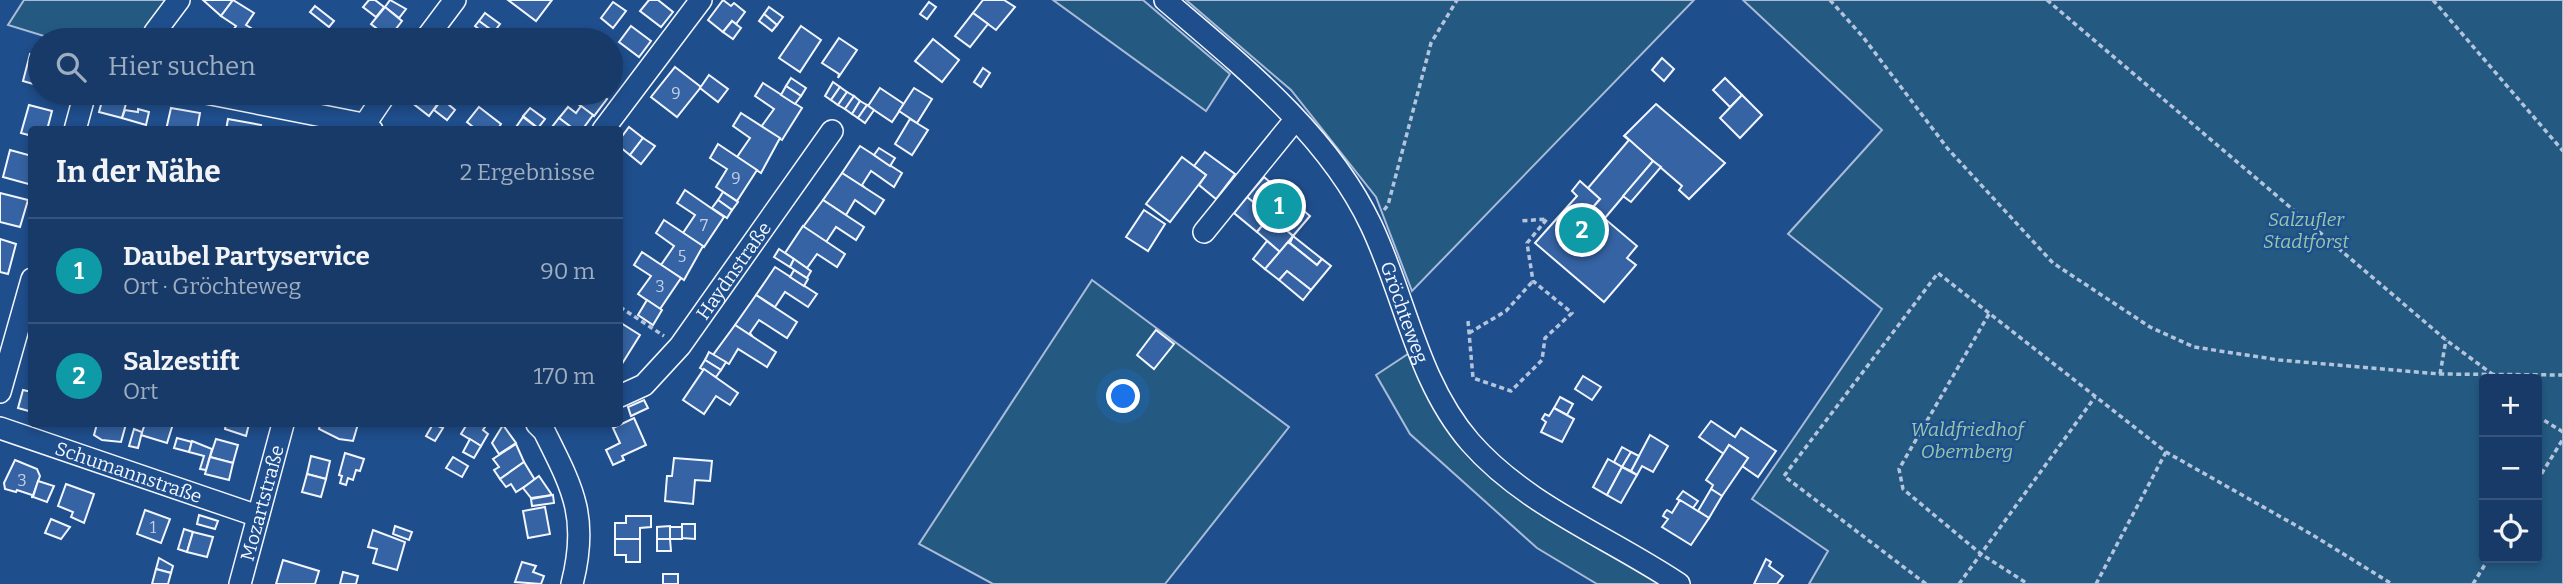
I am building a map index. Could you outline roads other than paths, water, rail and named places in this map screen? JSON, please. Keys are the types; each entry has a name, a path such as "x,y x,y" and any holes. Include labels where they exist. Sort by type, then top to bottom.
{"street":[{"path":"158,28 179,0"},
{"path":"434,28 455,0"},
{"path":"623,103 701,0"},
{"name":"Gröchteweg","path":"1165,0 1296,120 1335,167 1371,225 1436,388 1469,440 1510,480 1534,497 1679,584"},
{"path":"76,126 82,105"},
{"path":"260,105 356,126"},
{"path":"366,126 379,105"},
{"path":"606,126 622,105"},
{"path":"1204,232 1296,120"},
{"name":"Haydnstraße","path":"623,395 644,385 680,346 832,131"},
{"path":"0,392 28,293"},
{"name":"Mozartstraße","path":"240,584 282,427"},
{"path":"547,427 575,491 579,527 578,562 572,584"},
{"name":"Schumannstraße","path":"0,428 258,516"}],"place":[{"name":"Daubel Partyservice","path":"1279,206"},
{"name":"Salzestift","path":"1582,230"}],"park label":[{"name":"Salzufler Stadtforst","path":"2306,230"},
{"name":"Waldfriedhof Obernberg","path":"1967,440"}]}
